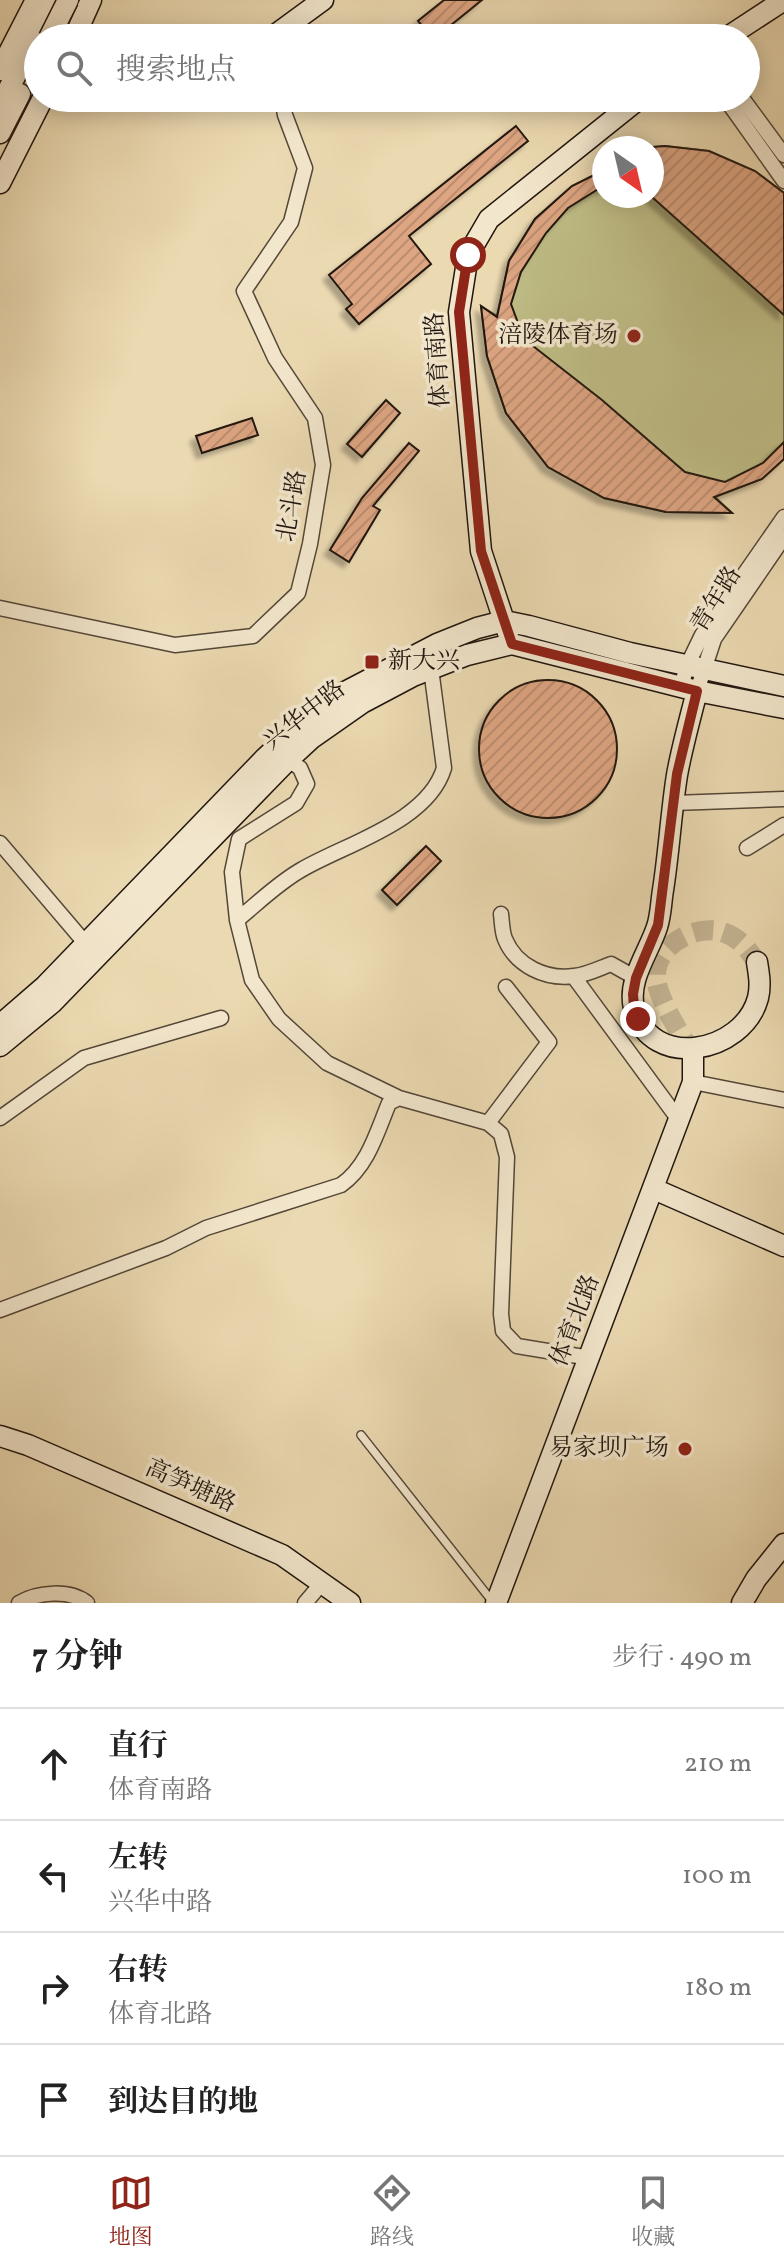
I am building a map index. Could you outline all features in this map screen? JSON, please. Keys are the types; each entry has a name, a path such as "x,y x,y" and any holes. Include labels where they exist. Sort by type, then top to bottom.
{"main road":[{"path":"0,70 36,0"},
{"path":"55,0 68,24"},
{"path":"43,24 55,0"},
{"path":"56,24 68,0"},
{"path":"81,24 91,0"},
{"path":"291,24 323,0"},
{"path":"747,24 784,0"},
{"path":"0,106 24,60"},
{"path":"0,133 24,86"},
{"path":"0,183 36,112"},
{"name":"体育南路","path":"512,644 481,551 459,312 468,255 489,219 623,112"},
{"path":"429,659 477,628 504,621 695,668 784,686"},
{"name":"兴华中路","path":"0,1046 52,1003 281,754 312,738 362,703 413,676 429,659 467,655 512,644 689,689 784,708"},
{"path":"689,689 658,925 636,978 634,1007 644,1028 662,1044 676,1048 712,1045 728,1038 751,1013 758,999 760,980 757,962"},
{"path":"0,1025 45,986 281,754"},
{"name":"体育北路","path":"495,1603 693,1082 693,1056"},
{"path":"654,1189 784,1246"},
{"name":"高笋塘路","path":"0,1436 28,1445 282,1555 350,1603"},
{"path":"742,1603 756,1579 784,1544"}],"street":[{"name":"北斗路","path":"0,608 175,645 253,636 298,593 323,465 315,418 275,358 244,291 291,222 305,168 284,112"},
{"path":"735,112 784,181"},
{"path":"752,112 784,155"},
{"path":"689,689 702,635 784,517"},
{"name":"青年路","path":"695,668 784,537"},
{"path":"237,920 300,871 392,826 440,783 444,768 429,659"},
{"path":"281,754 300,768 307,784 296,803 239,839 232,872 237,920 252,980 279,1019 327,1063 399,1098 488,1123 501,1134 507,1157 503,1331 517,1346 590,1358"},
{"path":"674,803 784,799"},
{"path":"747,848 784,825"},
{"path":"0,843 86,944"},
{"path":"501,914 504,937 514,955 529,968 544,974 574,977 611,964 636,978"},
{"path":"574,977 679,1120"},
{"path":"488,1123 549,1042 506,987"},
{"path":"0,1118 84,1058 221,1018"},
{"path":"693,1082 784,1100"},
{"path":"0,1310 166,1248 206,1228 341,1185 362,1166 389,1103 399,1098"},
{"path":"305,1603 322,1583"},
{"path":"19,1603 25,1599 67,1594 80,1597 87,1603"}],"lane":[{"path":"361,1435 495,1603"}],"shaded area":[{"name":"涪陵体育场","path":"664,146 709,151 755,171 784,193 784,459 762,479 715,497 732,513 666,512 604,498 548,467 506,413 487,356 481,306 497,316 509,261 535,219 572,186 592,176 592,208 664,208"}],"building":[{"path":"444,0 482,0 452,24 420,24 418,21"},
{"path":"516,126 528,141 409,236 431,264 359,324 346,309 352,304 329,275"},
{"path":"664,146 709,151 755,171 784,193 784,315 664,208"},
{"path":"592,176 592,193 568,208 546,233 521,272 511,304 524,339 602,400 685,472 725,482 763,463 784,442 784,459 762,479 714,497 732,513 666,512 604,498 548,467 506,413 487,356 481,306 497,317 509,261 535,219 572,186"},
{"path":"386,400 400,413 362,457 347,444"},
{"path":"252,418 258,435 202,453 196,436"},
{"path":"409,443 419,451 373,506 380,510 349,562 330,550 362,498"},
{"path":"548,680 574,685 597,700 612,723 617,749 612,775 597,798 574,813 548,818 522,813 499,798 484,775 479,749 484,723 499,700 522,685"},
{"path":"426,846 441,861 397,905 382,890"}],"tunnel":[{"path":"693,1056 657,985 658,965 663,955 680,939 714,930 735,938 757,962"}],"place":[{"name":"涪陵体育场","path":"634,336"},
{"name":"新大兴","path":"372,662"},
{"name":"易家坝广场","path":"685,1449"}],"route":[{"path":"468,255 459,312 481,551 512,644 697,691 677,774 658,925 636,978 633,994 638,1019"}]}
